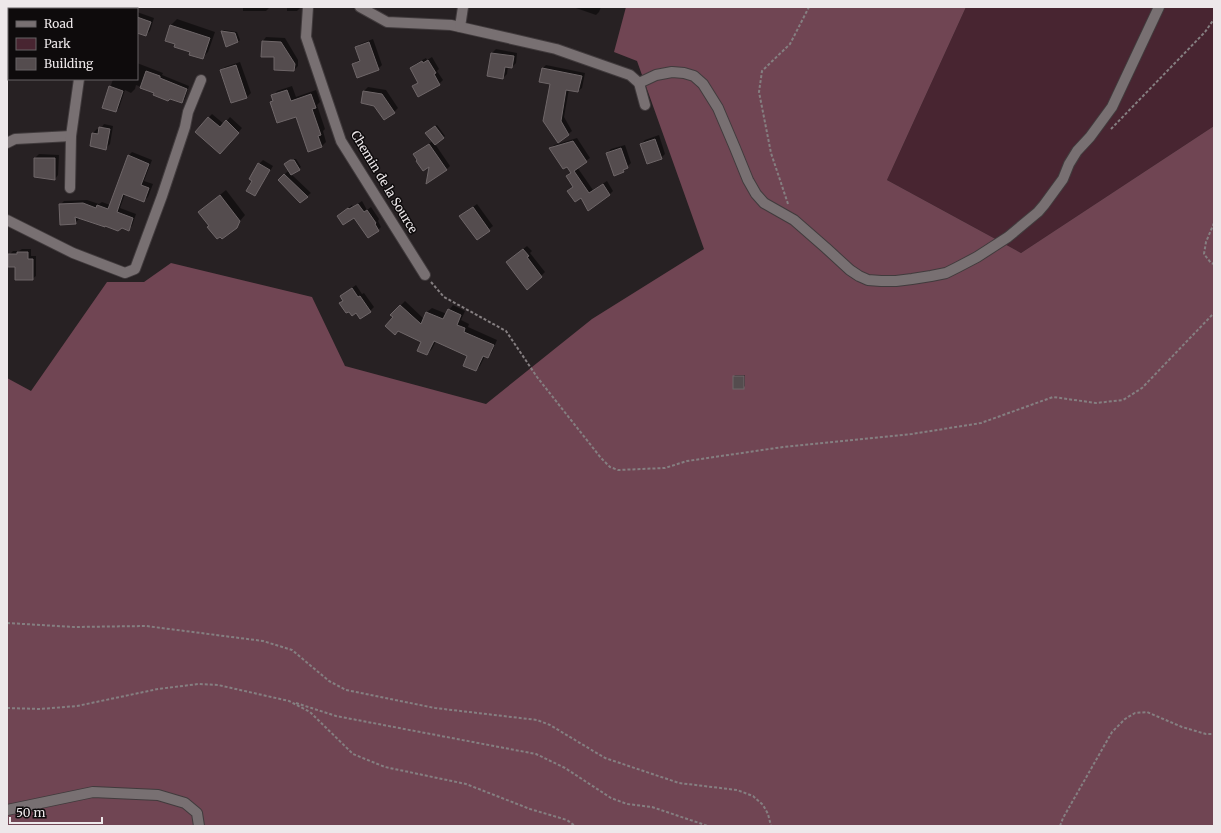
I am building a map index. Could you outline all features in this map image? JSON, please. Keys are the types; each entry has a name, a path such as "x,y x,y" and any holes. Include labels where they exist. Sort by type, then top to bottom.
{"street":[{"name":"Chemin de la Source","path":"308,7 306,37 341,140 425,275"},
{"path":"360,7 387,22 451,25 556,49 630,75 639,83 645,105"},
{"path":"460,27 463,7"},
{"path":"639,83 656,75 672,72 694,76 703,84 718,108 748,180 756,194 764,203 794,220 850,270 859,276 868,280 896,281 931,276 946,272 977,257 1020,227 1038,212 1051,197 1063,179 1077,150 1090,137 1112,107 1159,7"},
{"path":"70,188 71,136 78,80"},
{"path":"7,220 73,253 125,273 135,269 167,182 185,127 188,112 201,80"},
{"path":"7,143 15,139 71,136"},
{"path":"7,810 93,792 158,796 185,803 197,814 199,826"}],"path":[{"path":"794,220 771,153 759,92 762,70 790,44 809,7"},
{"path":"1106,134 1205,32 1214,19"},
{"path":"1214,223 1206,242 1204,254 1211,263 1214,264"},
{"path":"425,275 444,297 506,331 537,377 601,458 610,467 618,470 665,468 687,461 783,447 912,434 981,423 1053,397 1096,403 1123,400 1142,388 1214,313"},
{"path":"7,623 74,627 146,626 262,641 292,650 329,681 346,690 435,708 537,720 550,725 605,758 679,783 737,790 753,796 763,805 768,814 771,826"},
{"path":"7,708 40,709 77,706 158,689 198,684 218,684 289,701 336,716 536,754 565,768 611,798 627,804 652,807 708,826"},
{"path":"289,701 310,712 353,754 385,767 466,784 530,809 567,820 575,826"},
{"path":"1060,826 1063,818 1112,732 1124,719 1135,713 1147,712 1182,727 1206,734 1214,734"}],"green space":[{"path":"966,7 1214,7 1214,126 1021,253 887,180"}],"shaded area":[{"path":"626,7 966,7 887,180 1021,253 1214,126 1214,826 7,826 7,378 31,391 107,282 144,282 171,263 312,297 345,366 486,404 592,319 704,249 637,61 614,52"}],"building":[{"path":"138,17 151,22 146,36 138,33"},
{"path":"170,25 210,38 203,59 189,55 190,52 174,47 175,44 165,41"},
{"path":"221,31 235,33 238,42 226,47"},
{"path":"262,41 281,42 295,64 294,71 274,70 274,57 261,57"},
{"path":"369,42 379,70 357,78 352,64 360,61 355,47"},
{"path":"491,53 514,56 512,68 505,67 503,79 487,76"},
{"path":"428,60 436,73 434,74 440,85 418,97 412,86 418,83 410,68 422,61 423,63"},
{"path":"236,65 247,98 231,103 220,70"},
{"path":"542,68 582,76 578,92 566,90 561,121 569,135 558,143 543,121 550,84 539,82"},
{"path":"146,71 187,89 182,103 170,99 168,101 153,95 154,93 140,88"},
{"path":"109,86 123,91 116,112 102,108"},
{"path":"287,90 291,101 311,94 316,108 312,109 321,135 318,136 322,147 308,152 296,117 277,123 270,102 273,101 271,95"},
{"path":"363,91 382,94 395,113 384,120 374,106 361,103"},
{"path":"208,117 220,127 226,120 239,133 220,154 195,132"},
{"path":"435,126 444,138 435,145 425,133"},
{"path":"99,127 110,129 106,150 90,146 92,133 98,134"},
{"path":"655,139 662,159 647,164 640,144"},
{"path":"573,141 587,162 574,171 589,193 603,184 610,195 588,211 581,198 575,202 567,191 573,187 566,176 571,173 567,167 563,169 549,148"},
{"path":"429,144 447,170 426,184 429,167 423,171 413,154"},
{"path":"621,148 628,168 623,170 624,172 614,176 606,153"},
{"path":"128,155 149,164 141,185 149,188 144,202 123,194 117,212 133,218 129,231 122,228 118,231 75,217 76,224 60,225 59,204 83,203 96,208 97,205 108,209"},
{"path":"34,158 55,158 55,180 34,177"},
{"path":"290,160 294,160 300,170 291,175 284,164"},
{"path":"258,163 270,170 255,196 246,191 252,181 249,179"},
{"path":"284,174 308,197 300,203 278,180"},
{"path":"220,195 240,221 237,228 222,239 220,237 217,239 207,227 209,226 198,212"},
{"path":"358,204 364,212 367,210 376,223 375,224 379,231 368,238 354,218 343,225 337,216 348,208 349,209"},
{"path":"473,207 490,231 477,240 459,216"},
{"path":"523,249 542,277 527,290 506,262"},
{"path":"17,252 28,252 28,259 33,259 33,280 15,280 15,267 8,267 8,254 17,254"},
{"path":"352,288 358,297 360,296 371,312 360,319 356,313 352,316 349,312 346,313 339,303 343,301 340,296"},
{"path":"400,305 421,324 426,312 443,319 448,309 461,315 457,325 465,328 464,332 494,345 488,358 483,356 476,371 463,366 467,356 434,341 427,355 417,351 421,342 398,331 395,335 385,326 393,317 390,315"},
{"path":"733,376 744,376 744,389 733,389"}]}
